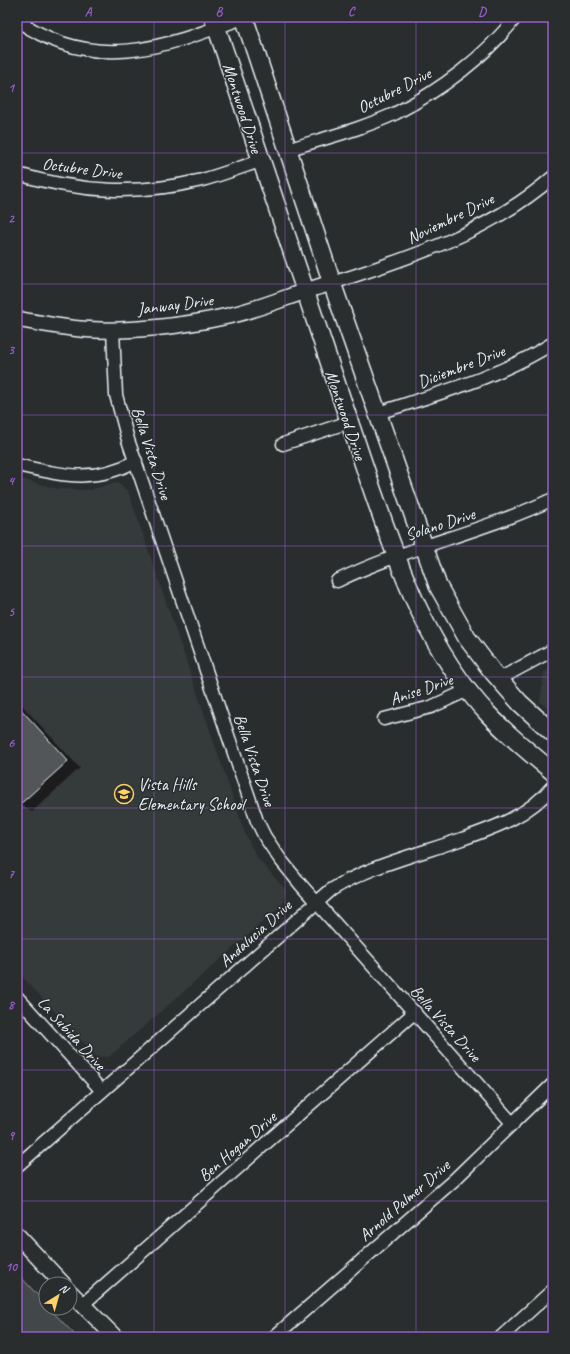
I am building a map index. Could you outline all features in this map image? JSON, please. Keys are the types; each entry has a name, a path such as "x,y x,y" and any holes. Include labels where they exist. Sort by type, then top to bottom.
{"main road":[{"name":"Montwood Drive","path":"245,17 290,149 332,283 378,413 423,548 438,586 452,614 467,638 499,679 520,703 553,733"},
{"name":"Montwood Drive","path":"215,23 260,161 395,557 422,618 447,660 468,690 489,715 553,772"}],"street":[{"path":"17,20 52,39 71,46 105,52 138,51 164,45 215,23 245,17"},
{"name":"Octubre Drive","path":"290,149 362,126 395,113 421,99 443,85 473,61 501,35 516,17"},
{"name":"Octubre Drive","path":"17,174 68,186 120,191 149,189 202,180 260,161"},
{"name":"Noviembre Drive","path":"332,283 417,255 449,242 511,207 553,177"},
{"name":"Janway Drive","path":"17,319 74,328 113,330 190,324 229,316 284,299 304,290 332,283"},
{"name":"Bella Vista Drive","path":"113,330 116,395 128,440 257,821 265,837 280,859 316,901 513,1124"},
{"name":"Diciembre Drive","path":"378,413 454,389 537,354 553,343"},
{"path":"283,444 349,422"},
{"path":"17,465 64,476 81,477 111,473 136,461"},
{"name":"Solano Drive","path":"337,581 362,569 395,557 495,524 553,499"},
{"path":"499,679 553,650"},
{"name":"Anise Drive","path":"384,720 432,707 468,690"},
{"name":"Andalucia Drive","path":"17,1166 330,890 361,874 506,822 534,805 553,786"},
{"name":"La Subida Drive","path":"17,997 102,1091"},
{"name":"Ben Hogan Drive","path":"82,1305 414,1012"},
{"name":"Arnold Palmer Drive","path":"274,1337 454,1180 553,1084"},
{"path":"17,1235 55,1276"},
{"path":"500,1337 553,1290"},
{"path":"78,1301 114,1337"}],"shaded area":[{"name":"Vista Hills Elementary School","path":"17,478 58,489 90,490 116,482 128,491 246,836 258,859 286,890 282,905 109,1057 96,1056 17,971"},
{"path":"553,668 553,712 540,702 544,672"},
{"path":"17,1273 38,1295 38,1316 57,1316 77,1337 17,1337"}],"building":[{"path":"17,705 68,761 17,807"}],"place":[{"name":"Vista Hills Elementary School","path":"124,794"}]}
